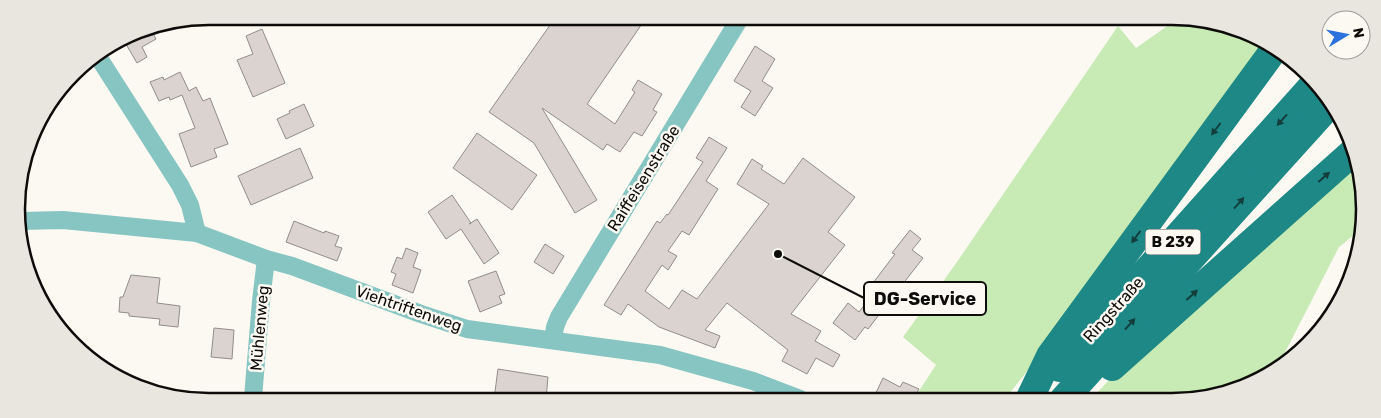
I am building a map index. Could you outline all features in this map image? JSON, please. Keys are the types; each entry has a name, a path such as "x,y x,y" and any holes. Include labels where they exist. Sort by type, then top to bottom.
{"highway":[{"path":"1033,393 1050,356 1271,54"},
{"name":"Ringstraße","path":"1036,393 1310,88"},
{"name":"Ringstraße","path":"1069,393 1326,109"},
{"path":"1086,393 1099,379 1348,156"}],"street":[{"name":"Raiffeisenstraße","path":"553,340 558,317 736,25"},
{"path":"101,61 180,185 190,205 197,233"},
{"name":"Viehtriftenweg","path":"25,221 64,220 197,233 467,329 660,356 753,381 784,393"},
{"name":"Mühlenweg","path":"253,393 266,259"}],"green space":[{"path":"1169,25 1184,25 1220,31 1262,49 1057,334 1010,393 918,393 936,365 903,337 957,262 1118,26 1136,48"},
{"path":"1351,167 1356,197 1354,235 1339,247 1283,355 1242,379 1220,387 1184,393 1097,393 1115,374"}],"building":[{"path":"550,25 641,25 587,104 615,124 635,92 632,90 638,80 662,94 653,110 657,112 642,136 634,132 620,152 607,144 603,150 542,108 597,200 575,213 534,143 489,112"},
{"path":"262,29 285,83 253,97 237,60 253,54 246,36"},
{"path":"153,34 156,39 142,47 147,57 137,63 126,45"},
{"path":"755,46 775,59 762,81 773,88 755,116 741,107 751,91 734,81"},
{"path":"180,72 189,91 196,87 203,101 210,98 228,144 214,149 217,157 191,167 179,134 195,128 182,95 170,100 169,97 159,101 150,82 163,77 164,80"},
{"path":"304,104 314,126 286,139 277,119"},
{"path":"477,133 537,175 512,210 453,168"},
{"path":"709,137 727,148 706,181 718,189 689,235 682,231 668,251 677,256 668,270 662,265 645,291 669,309 682,290 697,299 769,204 737,184 752,159 763,166 761,169 784,184 803,158 855,197 828,232 845,245 791,314 821,331 815,341 840,355 833,367 816,358 807,374 782,361 788,350 727,303 705,330 720,336 715,348 659,327 628,304 621,315 604,305 657,221 660,223 668,215 703,162 696,158"},
{"path":"300,148 313,178 251,205 238,176"},
{"path":"452,195 471,223 477,219 499,253 484,264 461,229 446,239 428,212"},
{"path":"294,221 324,233 325,231 339,236 335,246 342,248 337,261 286,242"},
{"path":"910,230 921,239 912,250 923,258 868,329 865,327 855,340 833,323 848,303 859,312 878,287 873,283 895,254 892,253"},
{"path":"545,244 564,256 553,274 534,262"},
{"path":"406,248 418,253 413,267 421,270 413,293 392,285 396,274 391,272 397,257 402,259"},
{"path":"496,271 505,294 499,296 502,303 480,312 468,281"},
{"path":"131,275 160,278 157,303 180,306 178,327 159,325 160,319 129,316 129,313 119,312 120,297 123,297"},
{"path":"214,328 234,330 232,359 211,357"},
{"path":"498,369 548,377 547,393 495,393"},
{"path":"883,378 900,387 903,382 919,389 917,393 876,393"}],"place":[{"name":"DG-Service","path":"778,254"}]}
